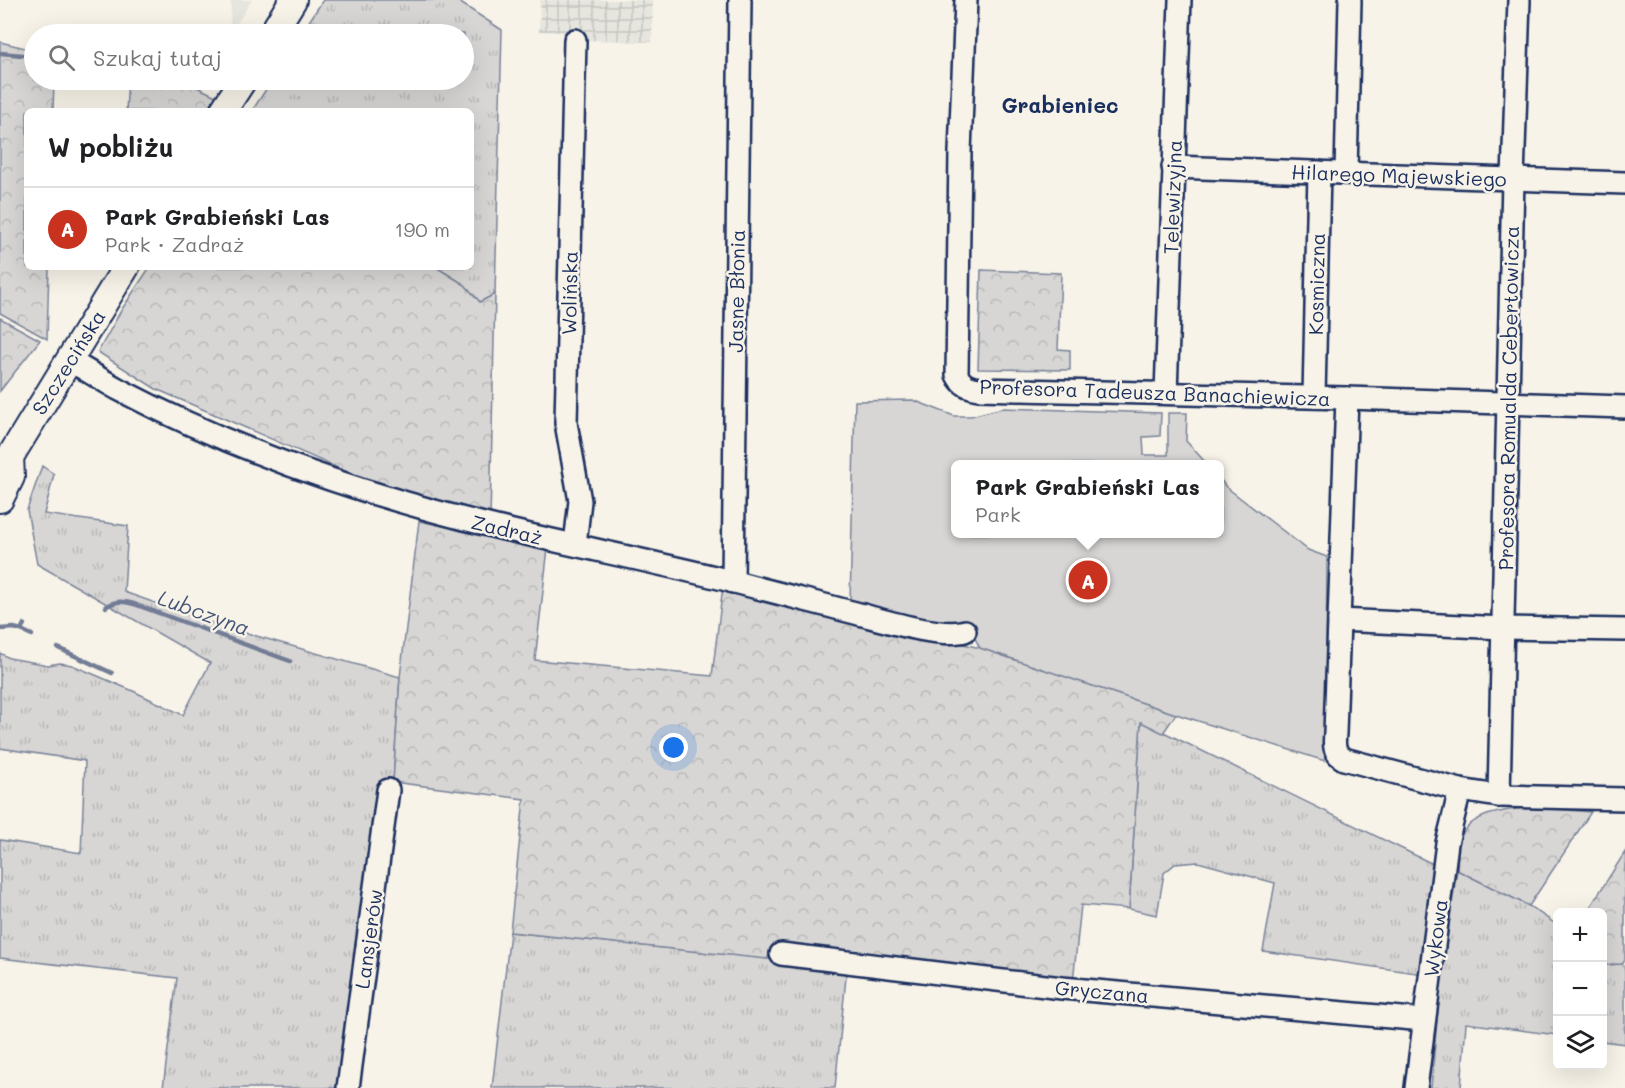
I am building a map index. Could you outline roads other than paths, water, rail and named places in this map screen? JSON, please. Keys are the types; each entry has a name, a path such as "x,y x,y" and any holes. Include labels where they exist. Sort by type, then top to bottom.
{"main road":[{"path":"278,24 293,0"},
{"path":"226,108 237,90"},
{"name":"Szczecińska","path":"0,499 11,477 5,459 124,270"}],"street":[{"name":"Jasne Błonia","path":"733,582 740,0"},
{"name":"Profesora Tadeusza Banachiewicza","path":"966,0 957,375 960,382 968,387 1625,406"},
{"name":"Telewizyjna","path":"1166,393 1180,0"},
{"path":"1346,173 1350,0"},
{"name":"Profesora Romualda Cebertowicza","path":"1499,796 1519,0"},
{"name":"Wolińska","path":"575,40 566,423 580,501 576,544"},
{"name":"Hilarego Majewskiego","path":"1173,167 1625,183"},
{"name":"Kosmiczna","path":"1314,397 1319,172"},
{"name":"Zadraż","path":"69,360 116,388 208,432 388,497 500,528 576,544 902,625 957,634 966,631"},
{"path":"1347,398 1334,745 1336,753 1344,759 1460,790 1499,796 1625,800"},
{"path":"1339,620 1503,628 1625,630"},
{"name":"Lansjerów","path":"348,1088 388,790"},
{"name":"Wykowa","path":"1416,1088 1447,843 1460,790"},
{"name":"Gryczana","path":"781,954 1062,988 1424,1020"}],"waterway":[{"path":"0,53 24,55"},
{"name":"Lubczyna","path":"106,607 120,602 134,604 290,661"},
{"name":"Lubczyna","path":"0,629 21,630 24,624"},
{"path":"21,630 32,635"},
{"path":"58,648 112,673"}],"place":[{"name":"Park Grabieński Las","path":"1088,580"}],"district":[{"name":"Grabieniec","path":"1060,104"}]}
